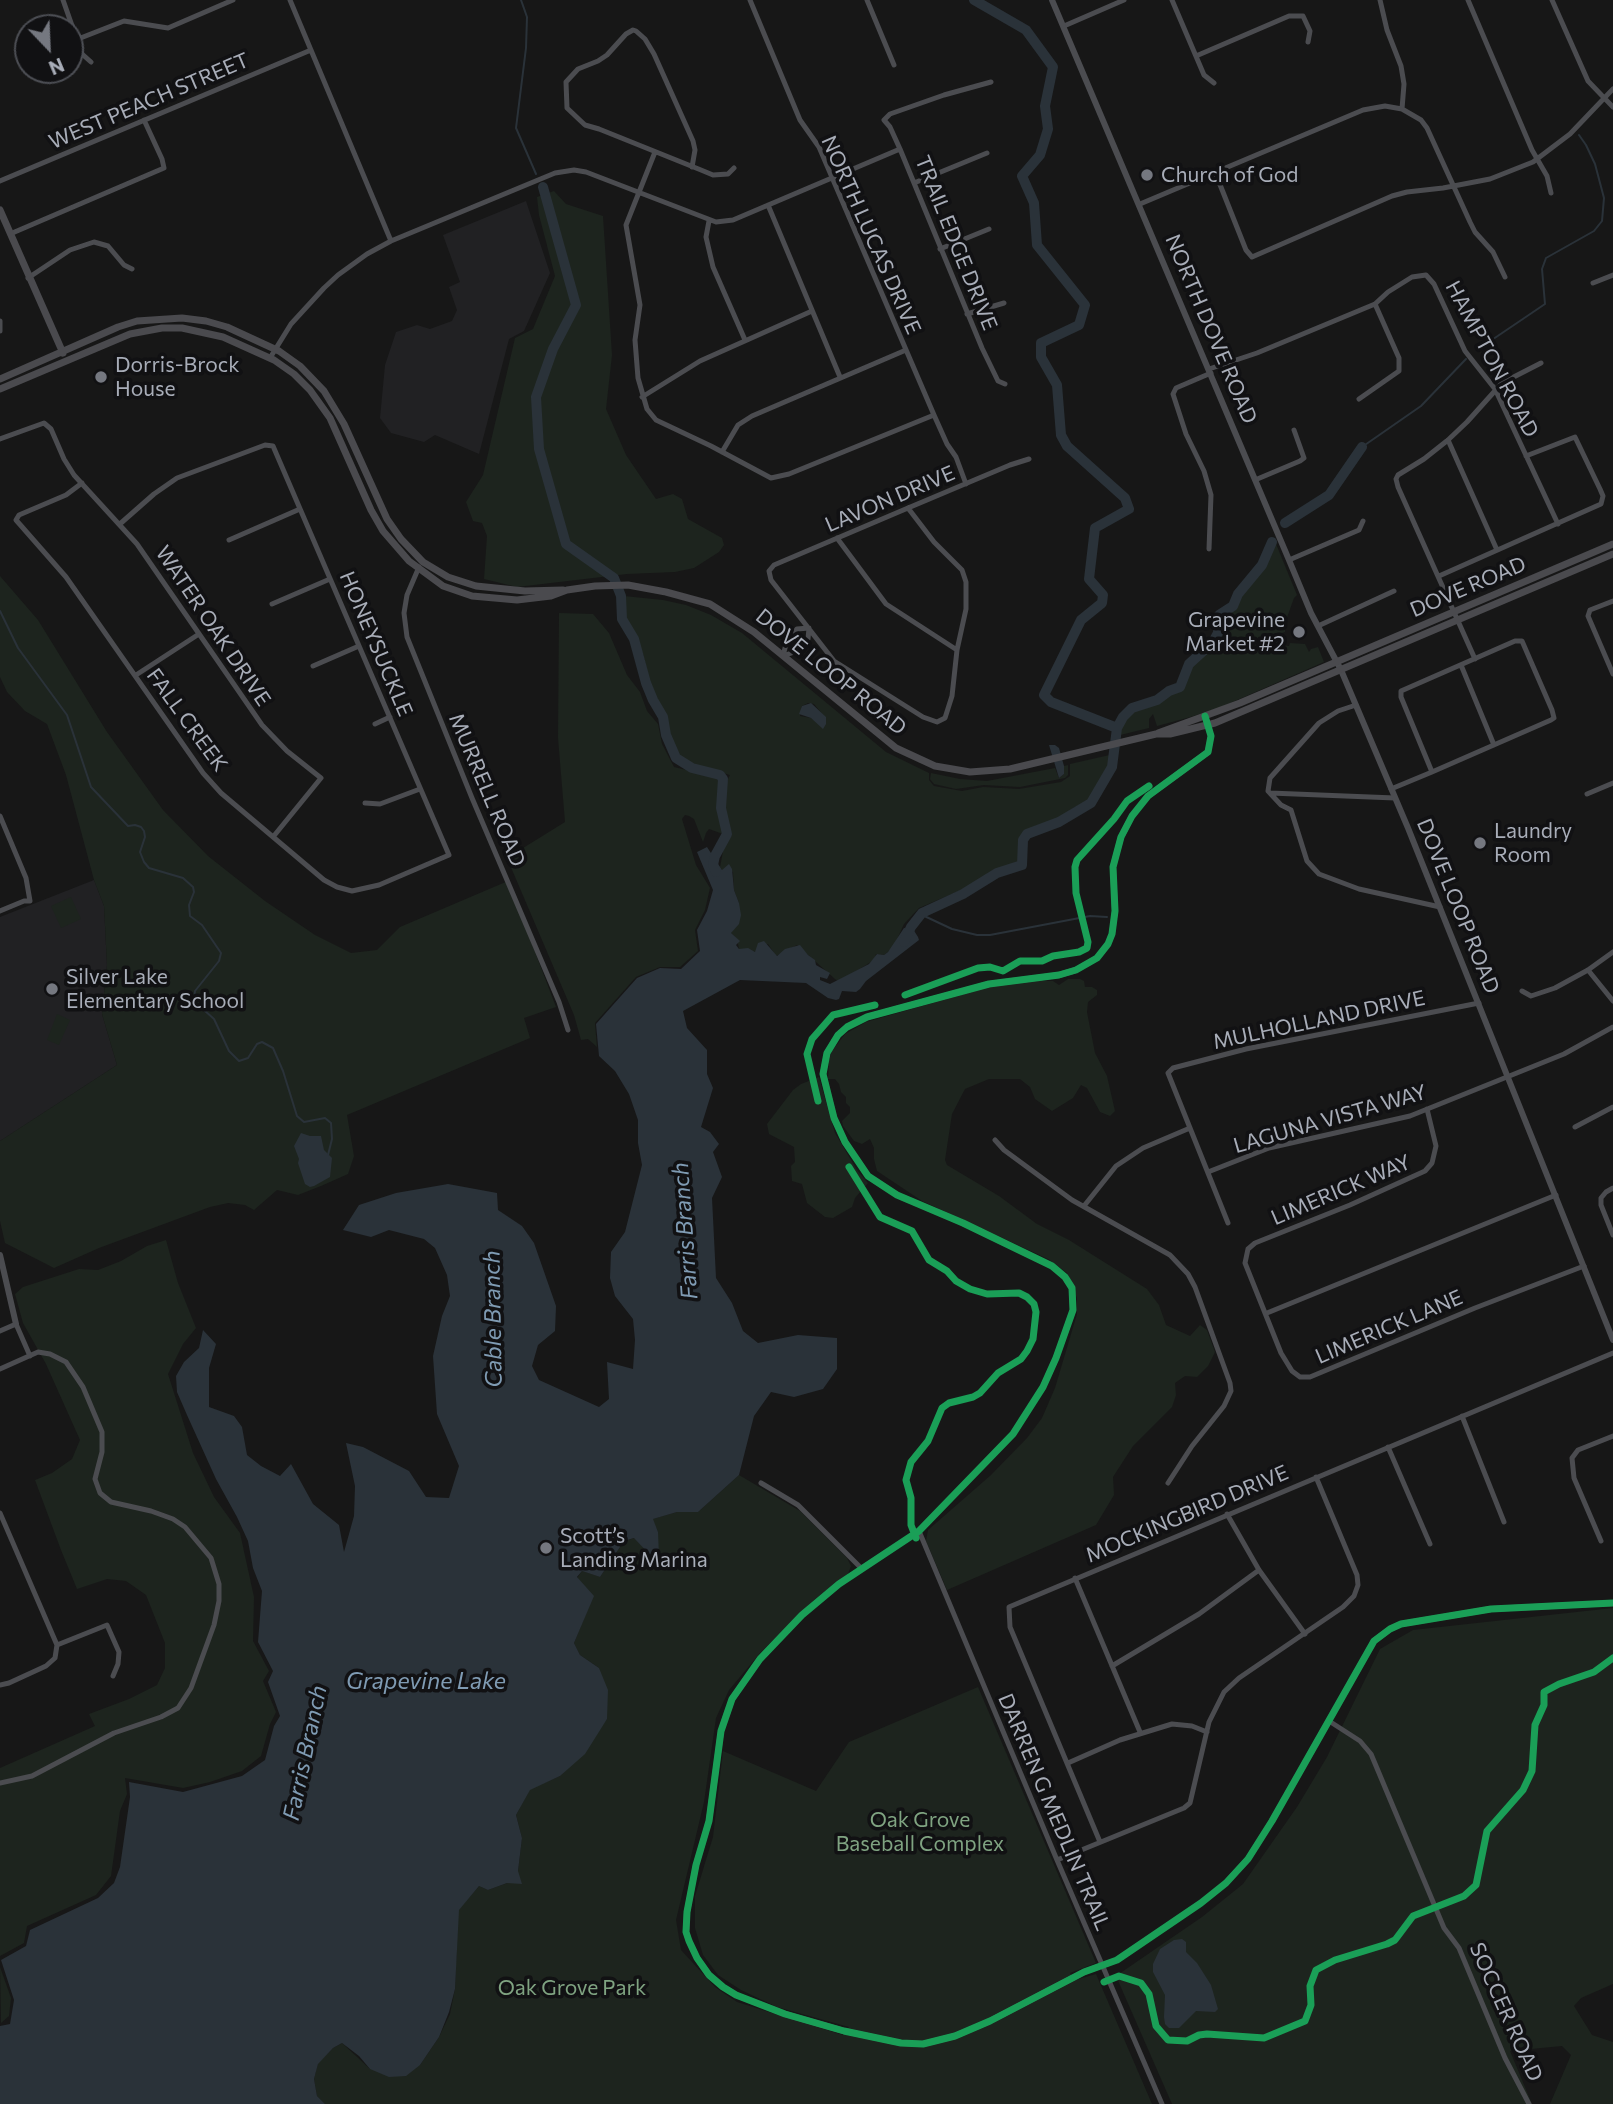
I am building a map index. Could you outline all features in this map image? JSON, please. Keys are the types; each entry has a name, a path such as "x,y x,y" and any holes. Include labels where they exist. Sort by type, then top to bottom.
{"main road":[{"path":"0,210 67,360"},
{"name":"DOVE LOOP ROAD","path":"0,379 126,324 171,317 217,324 275,349 300,366 329,398 344,424 387,519 423,562 448,577 476,586 516,591 628,585 681,595 723,610 754,632 888,742 925,762 943,768 982,772 1010,769 1156,734 1170,734 1208,726 1339,666"},
{"name":"DOVE LOOP ROAD","path":"0,389 130,334 171,328 214,334 270,358 293,374 320,402 330,418 377,522 398,550 418,569 457,592 487,598 517,600 551,596 567,590"},
{"name":"DOVE ROAD","path":"1339,666 1613,544"},
{"name":"DOVE ROAD","path":"1456,616 1613,554"},
{"name":"DOVE LOOP ROAD","path":"1156,734 1339,666"}],"street":[{"path":"84,37 124,21 168,28 233,0"},
{"path":"290,0 391,241"},
{"name":"NORTH LUCAS DRIVE","path":"750,0 800,120 819,147 833,177 966,484"},
{"path":"867,0 894,65"},
{"name":"NORTH DOVE ROAD","path":"1052,0 1289,560 1339,666"},
{"path":"1064,26 1124,0"},
{"path":"1172,0 1204,75 1214,83"},
{"path":"1380,0 1387,30 1401,66 1404,84 1402,109"},
{"path":"1468,0 1547,176 1551,193"},
{"path":"1552,0 1588,81 1613,107"},
{"path":"1196,56 1289,16 1303,16 1310,31 1308,41"},
{"path":"692,167 695,150 693,141 654,54 645,39 633,30 607,55 578,69 566,82 567,108 585,124 692,167 720,176 728,174 734,168"},
{"name":"WEST PEACH STREET","path":"0,181 311,50"},
{"path":"84,56 91,62"},
{"name":"TRAIL EDGE DRIVE","path":"991,82 890,114 884,120 900,149 993,373 1005,384"},
{"path":"1215,172 1246,250 1252,257 1392,196 1407,191 1490,179 1538,160 1570,134 1613,89"},
{"path":"1140,204 1363,110 1385,106 1402,109 1416,116 1427,128 1475,232 1493,252 1505,277"},
{"path":"10,234 164,168 144,120"},
{"path":"270,358 291,324 335,276 367,254 391,241 565,170 586,172 709,221 733,220 900,149"},
{"path":"655,152 626,225 640,305 635,360 642,397 647,410 656,420 766,476 781,477 934,415"},
{"path":"914,183 987,153"},
{"path":"768,205 840,377"},
{"path":"709,221 706,236 713,267 746,340"},
{"path":"940,249 989,229"},
{"path":"29,278 80,245 94,243 108,246 124,265 132,269"},
{"name":"HAMPTON ROAD","path":"1209,549 1211,495 1204,471 1186,434 1174,394 1176,388 1210,371 1375,304 1388,292 1420,274 1430,278 1465,351 1495,389 1558,524"},
{"path":"1593,283 1613,275"},
{"path":"967,314 1004,303"},
{"path":"1359,399 1399,371 1399,358 1375,304"},
{"path":"642,397 689,367 812,311"},
{"path":"0,321 0,331"},
{"path":"722,452 738,425 752,416 906,350"},
{"path":"1475,659 1396,483 1398,475 1448,440 1467,422 1495,389 1514,374 1541,363"},
{"name":"WATER OAK DRIVE","path":"0,439 44,423 51,429 64,459 82,483 121,523 262,725 287,751 321,778 272,837"},
{"path":"1255,480 1304,458 1294,430"},
{"path":"1439,576 1601,504 1600,489 1575,437 1526,456"},
{"path":"1448,440 1497,550"},
{"name":"HONEYSUCKLE","path":"121,523 177,478 265,445 273,446 449,856"},
{"name":"LAVON DRIVE","path":"808,628 771,580 768,573 774,565 1029,459"},
{"name":"FALL CREEK","path":"82,483 66,495 19,515 16,520 66,577 203,773 221,793 324,880 337,887 352,891 379,885 449,856"},
{"path":"808,628 840,665 923,717 940,722 946,715 966,609 965,575 956,562 929,537 908,508"},
{"path":"229,540 300,509"},
{"path":"1289,560 1359,530 1363,521"},
{"path":"837,538 886,604 957,650"},
{"name":"MURRELL ROAD","path":"423,562 407,595 404,614 407,637 559,1002 568,1030"},
{"path":"272,604 330,579"},
{"path":"1318,626 1394,591"},
{"path":"1613,601 1590,610 1588,616 1613,674"},
{"path":"783,656 797,651 808,639 808,628"},
{"path":"783,656 787,640 797,629 808,628"},
{"path":"136,676 199,634"},
{"path":"1391,789 1433,772 1551,720 1554,714 1522,641 1515,641 1405,689 1401,694 1433,772"},
{"path":"313,666 359,646"},
{"path":"1461,665 1494,745"},
{"name":"DOVE LOOP ROAD","path":"1339,666 1440,906 1613,1339"},
{"path":"1291,810 1281,805 1270,793 1267,788 1270,778 1320,723 1338,711 1356,705"},
{"path":"1205,716 1211,742 1208,752 1148,796 1125,828 1114,857 1115,911 1112,934 1097,958 1076,970 1059,975 989,984 867,1017 838,1035 827,1053 823,1074 834,1118 853,1156 869,1176 897,1195 1052,1266 1065,1277 1073,1295 1073,1310 1043,1387 1013,1434 919,1531 819,1600 791,1626 754,1667 730,1702 721,1731 709,1821 696,1865 687,1912 686,1932 697,1958 709,1975 736,1995 802,2019 901,2043 923,2044 955,2036 990,2021 1084,1972 1129,1953 1201,1903 1240,1869 1272,1821 1374,1641 1390,1629 1401,1624 1491,1609 1613,1603"},
{"path":"374,724 390,717"},
{"path":"1587,794 1613,783"},
{"path":"365,803 380,804 420,789"},
{"path":"1270,793 1395,798"},
{"path":"1297,795 1291,810 1307,860 1319,874 1359,889 1440,906"},
{"path":"0,816 26,878 30,901 0,911"},
{"path":"1522,991 1531,996 1539,994 1588,970 1613,952"},
{"path":"1588,970 1613,1001"},
{"name":"MULHOLLAND DRIVE","path":"1190,1128 1168,1073 1173,1068 1246,1049 1479,1003"},
{"name":"LAGUNA VISTA WAY","path":"1208,1172 1269,1148 1393,1121 1427,1109 1564,1055 1613,1027"},
{"path":"1574,1127 1613,1107"},
{"name":"LIMERICK WAY","path":"1248,1249 1255,1243 1426,1171 1432,1163 1436,1146 1427,1109"},
{"path":"1084,1206 1116,1166 1143,1149 1190,1128 1228,1223"},
{"path":"995,1140 1039,1177 1158,1248 1178,1262 1188,1274 1230,1383 1230,1396 1168,1483"},
{"path":"1613,1188 1601,1198 1601,1205 1613,1235"},
{"path":"1267,1313 1556,1195"},
{"name":"LIMERICK LANE","path":"1248,1249 1245,1263 1287,1365 1296,1376 1310,1377 1584,1266"},
{"path":"0,1255 16,1324 30,1356"},
{"path":"0,1331 16,1324"},
{"path":"0,1370 38,1352 61,1359 72,1369 83,1387 102,1432 103,1444 95,1479 100,1493 111,1502 151,1511 186,1527 211,1558 219,1584 214,1625 191,1688 178,1708 161,1717 114,1733 32,1776 0,1783"},
{"name":"MOCKINGBIRD DRIVE","path":"1100,1842 1010,1627 1007,1611 1013,1604 1613,1353"},
{"path":"1462,1416 1504,1522"},
{"path":"1601,1541 1574,1478 1572,1458 1578,1450 1613,1436"},
{"path":"1388,1447 1430,1544"},
{"path":"1056,1860 1184,1808 1190,1802 1207,1732 1214,1710 1224,1692 1349,1603 1354,1596 1358,1585 1357,1574 1316,1477"},
{"path":"761,1483 798,1505 862,1569"},
{"path":"0,1513 57,1645 55,1658 46,1666 9,1684 0,1685"},
{"path":"1227,1514 1259,1570 1304,1634"},
{"name":"DARREN G MEDLIN TRAIL","path":"919,1531 1056,1860 1163,2104"},
{"path":"1112,1666 1199,1614 1259,1570"},
{"path":"1075,1578 1140,1732"},
{"path":"57,1645 107,1625 119,1652 113,1676"},
{"name":"SOCCER ROAD","path":"1328,1721 1365,1745 1375,1763 1444,1928 1459,1948 1505,2058 1529,2104"},
{"path":"1068,1763 1140,1732 1180,1723 1207,1732"}],"shaded area":[{"path":"526,201 550,273 524,331 509,339 479,454 435,435 424,442 391,433 380,418 385,365 396,332 417,325 430,329 452,321 457,310 449,287 460,282 443,235"},
{"name":"Silver Lake Elementary School","path":"94,880 104,906 107,965 102,1014 117,1065 0,1141 0,917"}],"green space":[{"path":"554,191 566,204 603,216 612,355 606,409 626,455 656,499 673,494 682,499 688,519 722,538 724,545 719,552 694,568 517,587 484,579 487,536 482,523 473,521 466,502 483,475 515,338 533,329 555,276 537,197"},
{"path":"1274,539 1297,595 1285,623 1280,645 1305,644 1309,652 1318,647 1324,662 1219,708 1187,718 1157,726 1153,714 1149,719 1149,728 1116,736 1117,728 1127,712 1180,687 1189,664 1213,642 1218,633 1219,615 1233,606 1238,594 1262,565"},
{"path":"0,576 38,620 107,732 163,810 208,856 265,901 315,935 351,953 377,950 400,927 508,881 556,1007 524,1018 530,1038 347,1115 354,1156 348,1174 321,1186 298,1195 277,1190 254,1210 245,1205 228,1203 210,1207 99,1248 54,1268 5,1243 0,1221 0,1141 117,1065 102,1014 107,965 104,906 94,880 66,775 47,724 25,711 7,692 0,677"},
{"path":"624,596 686,605 711,615 742,633 886,752 929,773 929,780 934,786 962,791 983,787 1019,789 1061,782 1070,776 1070,764 1114,754 1109,769 1089,801 1056,820 1035,826 1021,836 1019,862 1016,865 991,871 959,891 919,908 904,924 893,948 884,955 876,954 874,960 838,981 797,945 776,956 768,944 756,952 739,949 737,939 731,933 739,903 734,890 733,872 720,867 724,846 732,835 726,817 725,785 730,775 697,766 683,759 676,751 662,708 653,695 643,654 624,619","holes":["814,704 824,716 819,723 800,716 802,706"]},
{"path":"559,613 593,614 609,633 627,675 640,692 647,711 658,724 662,744 674,767 712,776 719,782 717,808 723,834 709,829 703,842 694,819 685,815 682,819 696,865 710,888 705,910 695,930 698,951 680,967 660,967 636,977 595,1023 597,1047 588,1039 581,1040 574,1015 507,858 565,822 558,738"},
{"path":"1068,765 1068,775 1065,778 1020,787 984,785 956,789 934,784 930,779 931,773 987,781 1055,768 1059,778 1064,774 1064,766"},
{"path":"71,897 81,919 61,928 51,906"},
{"path":"1068,979 1080,979 1084,981 1085,987 1097,990 1097,995 1088,1002 1087,1012 1095,1053 1107,1076 1115,1111 1110,1116 1100,1112 1087,1088 1081,1085 1073,1098 1052,1111 1035,1099 1030,1087 1020,1079 989,1079 965,1089 952,1114 945,1160 947,1165 999,1196 1037,1224 1069,1240 1147,1289 1159,1305 1166,1325 1190,1336 1200,1325 1207,1330 1215,1352 1208,1366 1197,1377 1185,1376 1175,1383 1176,1395 1172,1407 1133,1446 1113,1477 1114,1495 1096,1525 947,1590 926,1541 928,1530 991,1475 1027,1438 1042,1418 1055,1388 1077,1314 1077,1298 1067,1273 1048,1259 922,1201 877,1171 870,1139 862,1144 854,1141 843,1126 842,1121 850,1113 850,1107 839,1084 835,1079 828,1079 829,1060 832,1051 845,1034 866,1022 989,987 1032,981 1053,981 1059,985"},
{"path":"57,1014 70,1020 59,1045 47,1040"},
{"path":"819,1077 835,1133 868,1183 855,1198 852,1207 833,1218 825,1217 807,1203 802,1184 792,1181 794,1147 769,1134 767,1124 793,1090"},
{"path":"166,1240 178,1283 196,1328 183,1344 168,1374 193,1453 214,1497 240,1533 254,1597 253,1641 269,1671 263,1681 276,1712 261,1756 242,1771 183,1788 125,1778 127,1794 120,1811 111,1876 96,1895 27,1926 24,1943 0,1956 0,1768 95,1726 89,1714 157,1685 165,1668 165,1643 146,1595 126,1581 107,1579 77,1589 61,1550 35,1480 52,1473 72,1459 80,1440 46,1364 23,1323 15,1294 23,1287 79,1269 98,1270 147,1246"},
{"name":"Oak Grove Park","path":"739,1475 800,1511 847,1558 851,1566 848,1574 814,1600 761,1652 729,1690 716,1718 704,1802 676,1920 681,1950 715,1987 737,2002 843,2035 849,2027 777,2007 741,1990 718,1975 703,1955 695,1928 695,1896 713,1837 723,1751 816,1791 849,1742 978,1687 1096,1963 1070,1973 1075,1980 1096,1974 1152,2104 325,2104 317,2096 314,2079 318,2063 342,2043 370,2069 420,2065 439,2037 450,2014 455,1989 458,1910 479,1886 488,1890 507,1883 518,1871 522,1838 516,1815 530,1789 560,1776 607,1719 599,1668 580,1655 574,1643 593,1596 577,1578 582,1571 600,1577 624,1541 635,1538 650,1555 658,1532 652,1519 677,1512 698,1512"},
{"path":"1613,1608 1613,1984 1581,1998 1574,2006 1592,2035 1613,2042 1613,2104 1550,2104 1571,2055 1562,2046 1510,2051 1532,2104 1172,2104 1116,1976 1202,1917 1243,1884 1297,1807 1327,1757 1380,1649 1413,1630"},
{"path":"0,1967 11,1998 9,2016 1,2023"}],"water":[{"path":"811,703 826,717 823,729 811,718 799,714 802,706"},
{"path":"1049,745 1059,748 1064,774 1059,778"},
{"name":"Grapevine Lake","path":"707,847 722,870 729,864 732,869 741,915 739,924 731,933 740,941 736,945 739,949 748,948 755,952 758,943 764,941 777,956 785,949 800,945 815,960 816,965 830,973 827,979 820,977 820,980 830,984 869,964 877,954 884,955 888,952 904,928 913,929 919,940 866,981 856,992 842,991 836,1000 828,998 806,983 740,980 683,1011 687,1028 707,1050 707,1074 713,1088 701,1127 710,1132 719,1144 713,1152 722,1177 712,1198 716,1278 732,1303 743,1331 758,1343 798,1335 837,1338 837,1369 823,1389 794,1397 771,1392 754,1416 739,1475 698,1512 677,1512 653,1519 658,1532 659,1557 650,1555 634,1538 624,1541 600,1577 582,1571 577,1577 594,1596 574,1643 580,1655 599,1668 608,1690 607,1719 585,1754 560,1776 530,1790 516,1815 522,1838 518,1871 522,1884 507,1883 488,1890 479,1886 459,1910 455,1989 439,2037 420,2065 406,2076 389,2077 370,2069 342,2043 333,2048 318,2064 314,2079 317,2096 325,2104 0,2104 0,2026 10,2024 14,2000 1,1960 26,1946 30,1930 98,1898 114,1883 120,1867 130,1797 129,1782 183,1792 242,1776 265,1760 274,1726 280,1716 268,1682 273,1671 258,1642 262,1591 253,1568 248,1541 187,1415 177,1392 176,1376 184,1362 199,1348 203,1330 216,1344 209,1368 209,1407 234,1416 242,1427 247,1455 261,1466 280,1476 291,1464 313,1504 339,1525 344,1552 354,1516 355,1486 346,1443 363,1447 409,1471 426,1497 449,1498 459,1466 437,1414 433,1356 442,1316 450,1296 447,1275 435,1248 424,1239 389,1230 371,1237 343,1230 359,1205 396,1193 448,1184 497,1193 498,1210 522,1226 534,1243 556,1306 555,1331 538,1345 532,1366 539,1380 599,1407 609,1399 607,1362 633,1369 633,1319 615,1296 610,1278 611,1252 625,1232 642,1165 638,1120 629,1094 615,1071 599,1056 596,1024 637,978 660,968 681,969 700,951 697,930 707,911 713,890 697,852"},
{"path":"301,1133 321,1136 324,1150 332,1158 330,1177 310,1187 305,1184 294,1146"},
{"path":"1182,1939 1186,1942 1186,1952 1197,1963 1211,1985 1218,2009 1215,2012 1196,2011 1179,2028 1169,2028 1164,2017 1165,1995 1153,1972 1153,1964 1160,1949 1174,1940"}],"waterway":[{"path":"521,0 527,17 526,48 516,128 536,174"},
{"name":"Farris Branch","path":"904,942 922,913 963,894 997,873 1022,865 1023,840 1027,834 1059,822 1091,803 1112,767 1117,728 1051,702 1044,695 1081,620 1102,603 1103,595 1089,579 1095,528 1129,509 1125,498 1067,446 1061,435 1057,385 1041,357 1041,343 1079,325 1085,305 1037,245 1034,203 1022,176 1040,155 1048,129 1045,106 1053,67 1026,30 974,0"},
{"path":"1477,350 1545,304 1542,269 1546,258 1594,231 1602,221 1604,198 1595,164 1579,135"},
{"path":"543,187 576,305 553,349 536,397 539,449 566,544 614,578 621,596 622,619 634,639 646,683 663,717 666,735 676,758 692,768 720,775 723,779 721,808 727,834 715,856 713,865 716,872"},
{"path":"1362,447 1421,406 1466,359"},
{"path":"1285,523 1329,495 1362,447"},
{"path":"1117,728 1132,708 1157,700 1180,687 1189,664 1213,642 1218,633 1219,615 1233,606 1238,594 1262,565 1272,542"},
{"name":"Cable Branch","path":"0,611 18,648 67,715 91,787 128,826 135,825 144,831 145,837 140,852 149,868 183,878 193,887 189,905 190,916 202,925 221,953 219,961 195,991 194,1001 214,1019 229,1051 239,1061 248,1058 257,1044 262,1042 273,1048 297,1116 304,1122 325,1118 331,1123 332,1139 328,1155"},
{"path":"920,914 952,929 977,935 990,935 1090,916 1107,917"}],"cycle path":[{"path":"1205,716 1211,736 1208,752 1148,796 1132,816 1121,837 1113,867 1115,911 1112,934 1097,958 1076,970 1059,975 989,984 867,1017 838,1035 827,1053 823,1074 834,1118 845,1142 868,1176 897,1195 1052,1266 1065,1277 1072,1288 1073,1310 1043,1387 1013,1434 919,1531 839,1584 802,1615 760,1659 732,1699 721,1731 709,1821 696,1865 687,1912 686,1932 689,1941 709,1975 723,1987 736,1995 785,2014 844,2031 901,2043 923,2044 955,2036 990,2021 1084,1972 1117,1960 1226,1883 1248,1859 1272,1821 1374,1641 1390,1629 1401,1624 1491,1609 1613,1603"},
{"path":"905,995 978,968 990,967 1003,971 1020,961 1042,961 1087,948 1088,942 1076,893 1077,860 1127,801 1149,786"},
{"path":"818,1101 807,1054 812,1039 833,1015 875,1005"},
{"path":"849,1167 880,1217 912,1231 929,1260 947,1271 956,1281 987,1294 1019,1293 1034,1304 1036,1312 1033,1339 1021,1359 998,1373 980,1393 942,1408 928,1441 911,1462 906,1480 911,1498 911,1525 916,1538"},
{"path":"1104,1982 1119,1976 1141,1983 1149,1994 1156,2026 1168,2040 1187,2041 1207,2034 1264,2038 1305,2021 1311,2005 1310,1986 1316,1970 1335,1960 1395,1940 1413,1916 1464,1896 1476,1885 1487,1831 1523,1790 1532,1771 1535,1725 1544,1705 1544,1692 1594,1672 1613,1658"}],"place":[{"name":"Church of God","path":"1147,175"},
{"name":"Dorris-Brock House","path":"101,377"},
{"name":"Grapevine Market #2","path":"1299,632"},
{"name":"Laundry Room","path":"1480,843"},
{"name":"Silver Lake Elementary School","path":"52,989"},
{"name":"Scott’s Landing Marina","path":"546,1548"}],"park label":[{"name":"Oak Grove Baseball Complex","path":"920,1832"}]}
